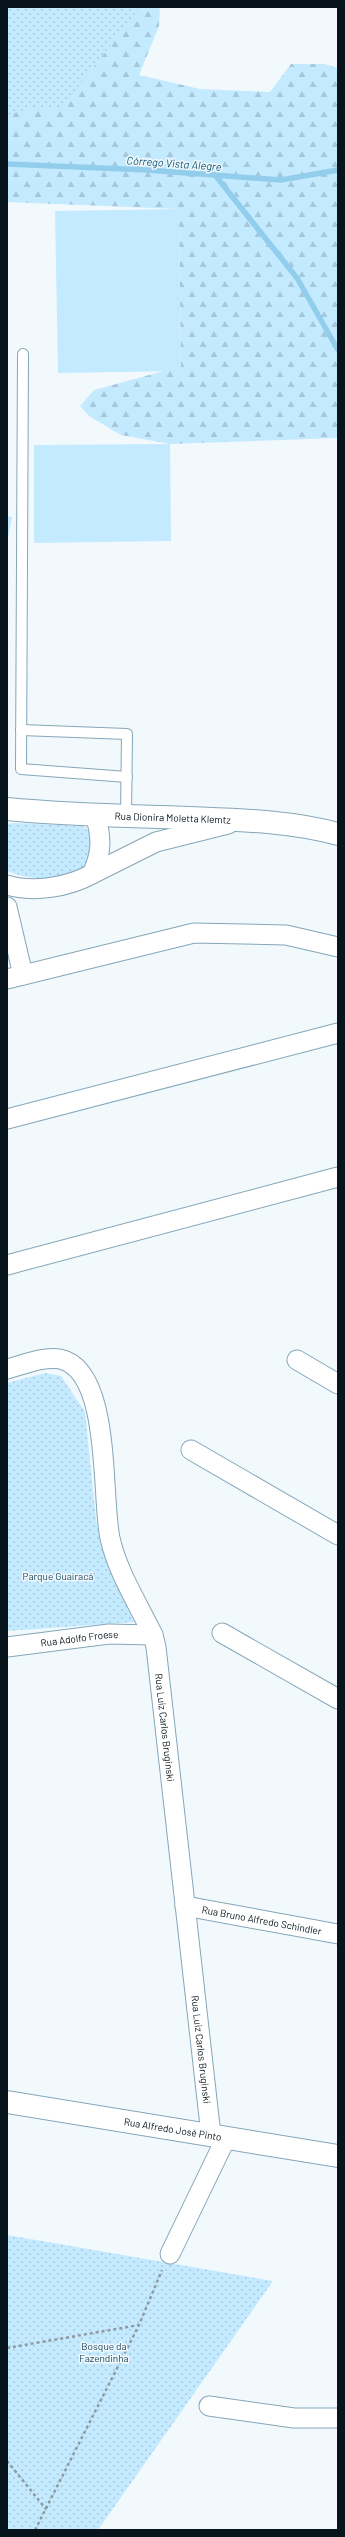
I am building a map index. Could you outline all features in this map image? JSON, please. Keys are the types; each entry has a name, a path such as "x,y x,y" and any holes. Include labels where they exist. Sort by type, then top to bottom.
{"main road":[{"name":"Rua Dionira Moletta Klemtz","path":"7,809 95,815 245,820 309,828 338,834"},
{"name":"Rua Alfredo José Pinto","path":"7,2102 338,2156"}],"street":[{"path":"92,874 99,860 101,845 95,815"},
{"path":"7,885 27,887 66,885 92,874 156,842 181,834 245,820"},
{"path":"7,907 15,977 194,933 240,932 286,935 338,947"},
{"path":"7,1119 338,1033"},
{"path":"7,1265 338,1177"},
{"name":"Rua Luiz Carlos Bruginski","path":"7,1369 45,1359 62,1360 70,1364 84,1378 93,1396 101,1433 104,1497 110,1539 116,1558 153,1635 185,1906 218,2137"},
{"path":"297,1360 338,1384"},
{"path":"191,1450 338,1535"},
{"path":"222,1633 338,1699"},
{"name":"Rua Adolfo Froese","path":"7,1647 108,1634 153,1635"},
{"name":"Rua Bruno Alfredo Schindler","path":"185,1906 338,1934"},
{"path":"170,2254 218,2137"},
{"path":"209,2406 294,2418 338,2418"}],"lane":[{"path":"23,354 21,770 127,777"},
{"path":"21,730 127,734 126,816"}],"path":[{"path":"35,2530 139,2325 170,2254"},
{"path":"7,2348 139,2325"},
{"path":"7,2460 46,2509"}],"green space":[{"path":"7,7 160,7 159,26 139,75 200,89 270,92 291,64 324,64 338,68 338,438 170,444 121,435 89,416 80,406 94,390 164,371 181,370 179,209 7,202"},
{"path":"7,7 140,7 62,108 29,109 7,115"},
{"path":"179,209 181,371 58,373 55,211"},
{"path":"170,444 171,541 34,543 34,445"},
{"path":"7,516 12,517 7,543"},
{"path":"7,824 82,826 89,832 91,837 91,859 83,868 74,874 63,877 27,877 7,871"},
{"name":"Parque Guairacá","path":"45,1373 61,1376 85,1412 96,1519 101,1546 112,1577 134,1622 7,1631 7,1383"},
{"name":"Bosque da Fazendinha","path":"7,2235 273,2281 98,2530 7,2530"}],"waterway":[{"name":"Córrego Vista Alegre","path":"7,164 147,170 281,180 338,170"},
{"path":"215,175 297,278 338,350"}]}
